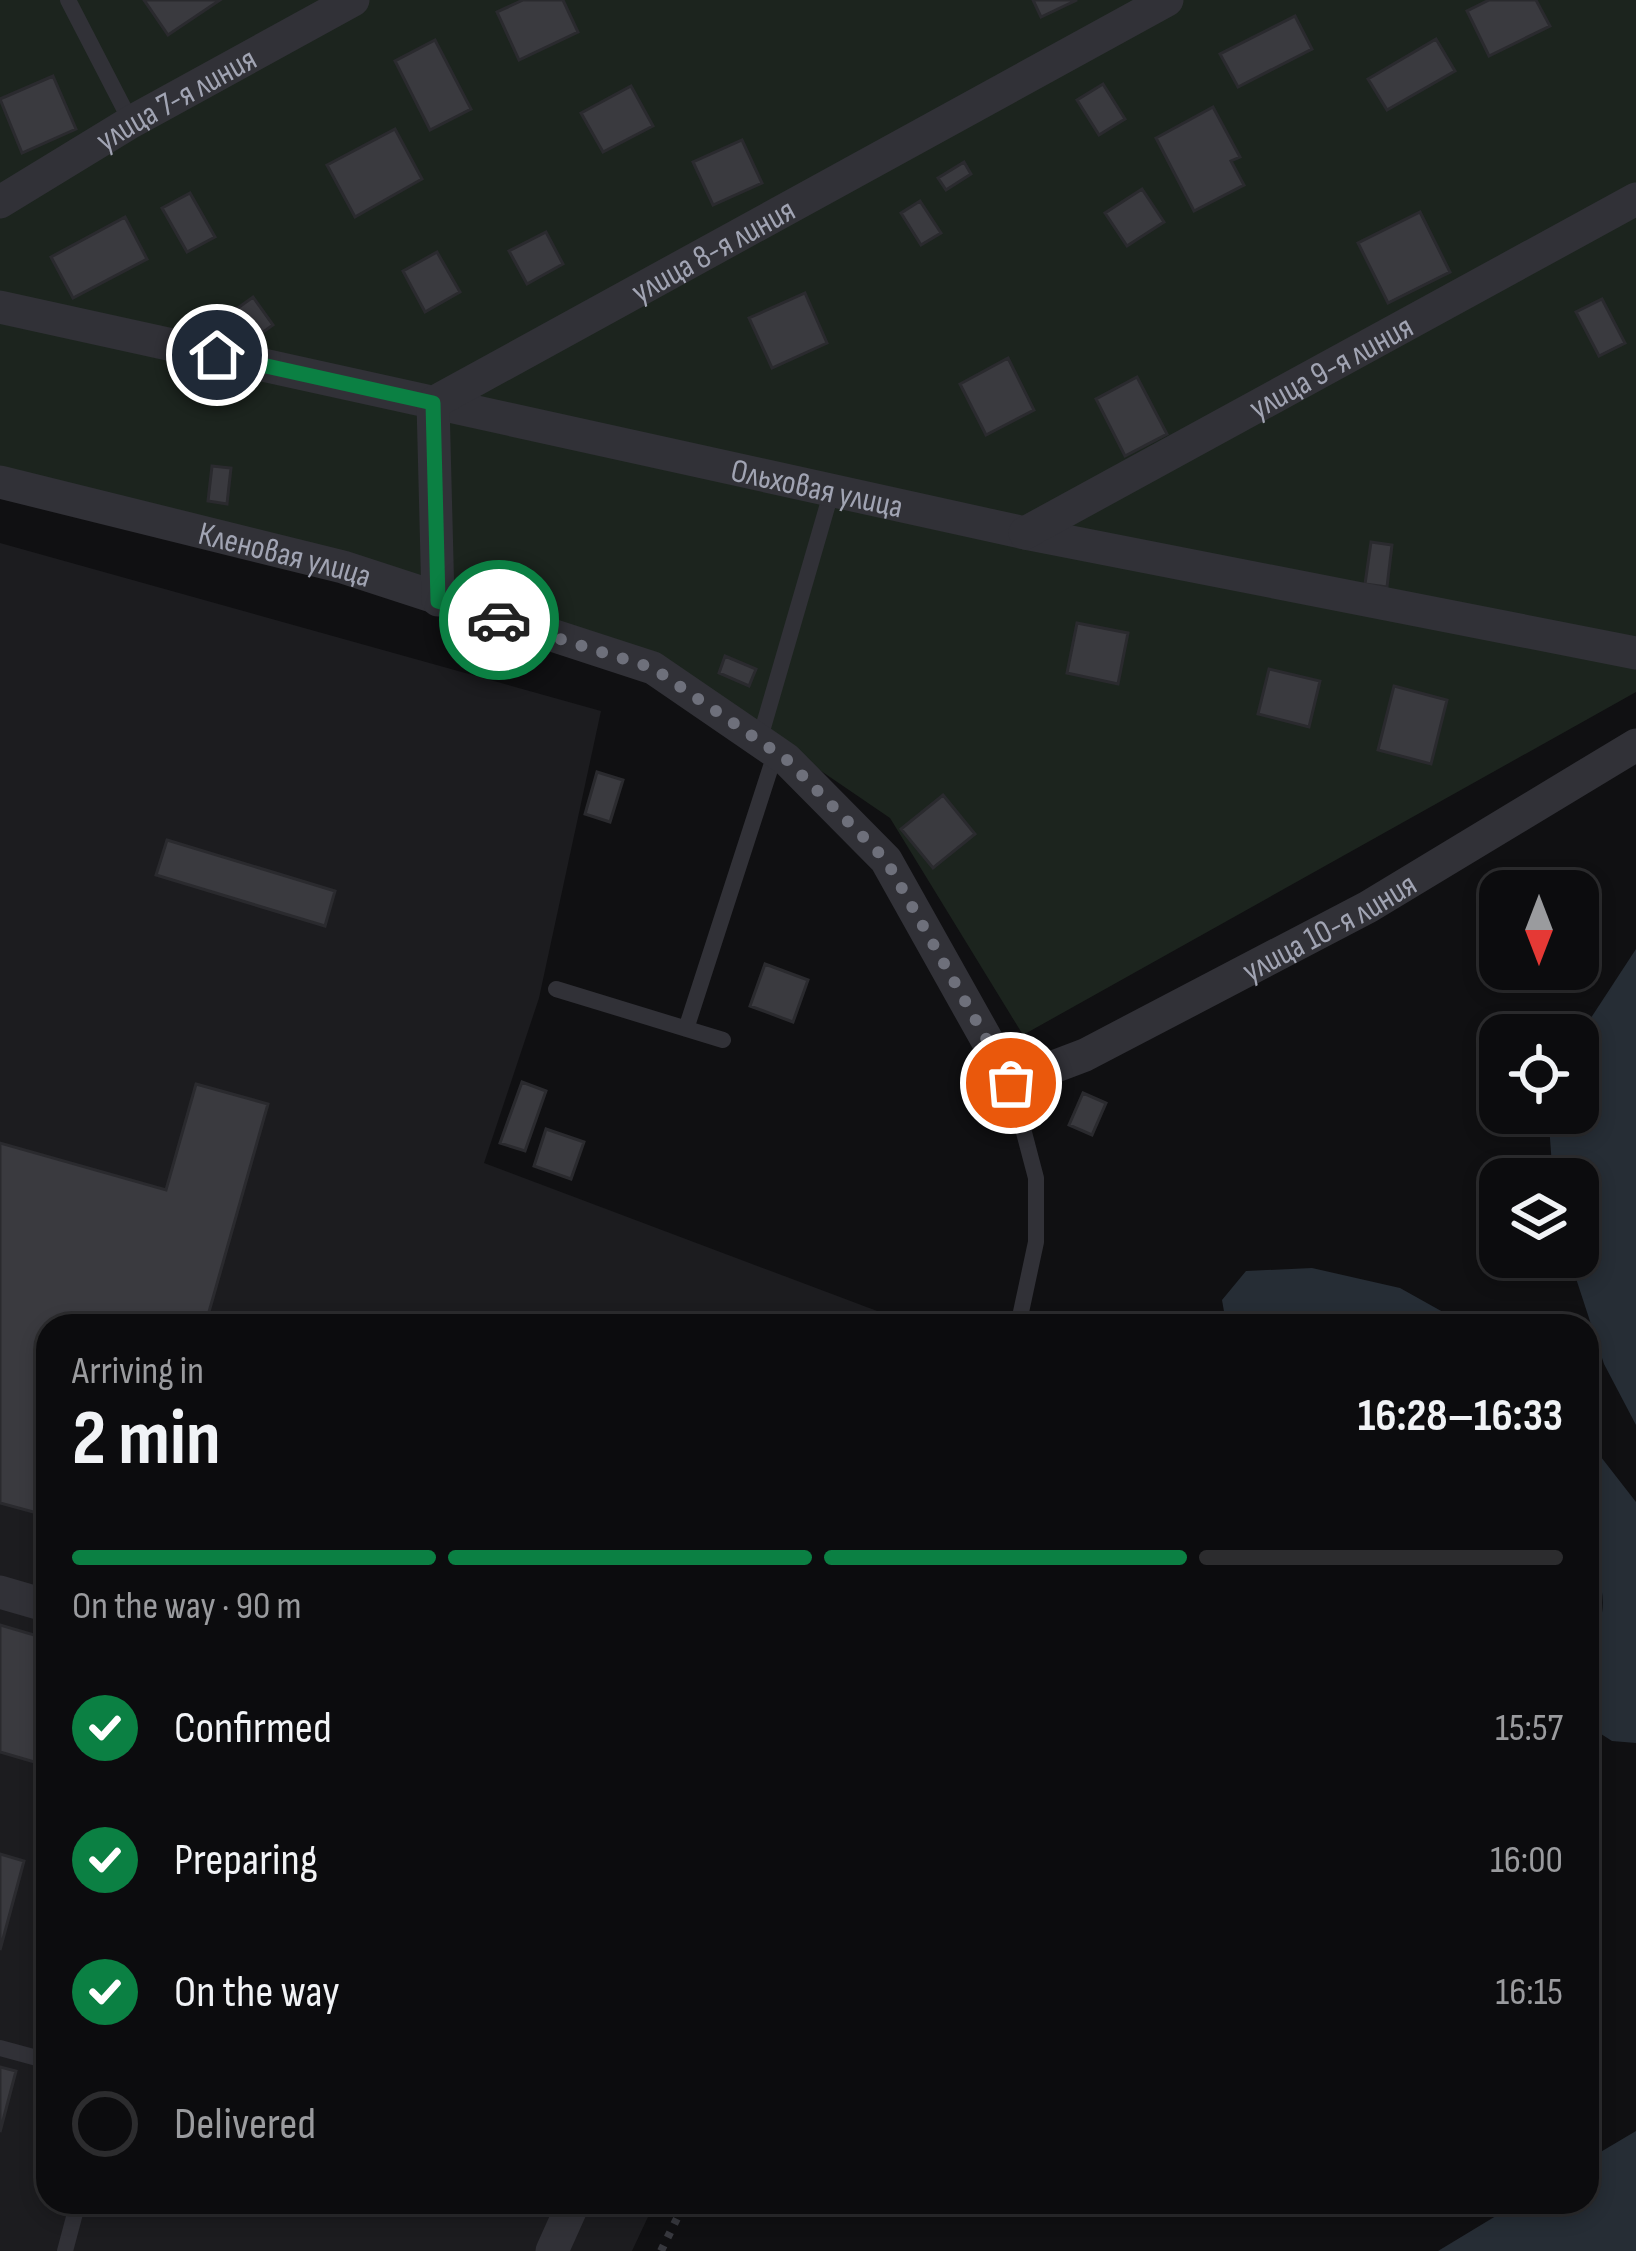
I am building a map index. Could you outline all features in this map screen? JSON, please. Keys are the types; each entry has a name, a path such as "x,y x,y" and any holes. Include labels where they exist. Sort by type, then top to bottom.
{"street":[{"name":"улица 7-я линия","path":"0,202 131,122 352,0"},
{"name":"улица 8-я линия","path":"433,403 1167,0"},
{"name":"улица 9-я линия","path":"1025,533 1636,199"},
{"name":"Ольховая улица","path":"0,307 1025,533 1636,653"},
{"path":"433,403 438,601"},
{"name":"Кленовая улица","path":"0,482 343,567 653,668 768,745 886,860 1011,1083"},
{"name":"улица 10-я линия","path":"1011,1083 1084,1055 1368,907 1636,745"},
{"path":"0,1592 36,1602"},
{"path":"552,2251 569,2214"}],"lane":[{"path":"68,0 131,122"},
{"path":"686,1029 768,745 832,490"},
{"path":"556,989 723,1040"},
{"path":"1011,1083 1036,1178 1036,1242 1021,1314"},
{"path":"0,2048 36,2058"},
{"path":"65,2251 75,2214"}],"path":[{"path":"662,2251 679,2214"}],"shaded area":[{"path":"0,0 1636,0 1636,692 1023,1035 890,818 695,685 0,477"},
{"path":"0,543 601,711 539,998 484,1163 885,1314 36,1314 36,2214 649,2214 632,2251 0,2251"},
{"path":"1636,949 1636,1425 1604,1364 1599,1314 1588,1314 1576,1278 1599,1278 1599,1158 1551,1158 1550,1134 1599,1134 1599,1014 1594,1014"},
{"path":"1312,1268 1400,1288 1447,1314 1224,1314 1222,1300 1246,1271"},
{"path":"1599,1454 1636,1502 1636,1743 1612,1741 1599,1733"},
{"path":"1636,2131 1636,2251 1438,2251 1499,2214 1599,2214 1599,2153"}],"building":[{"path":"144,0 220,0 168,35"},
{"path":"523,0 563,0 578,32 519,60 497,12"},
{"path":"1033,0 1077,0 1041,17"},
{"path":"1489,0 1536,0 1550,26 1489,56 1467,11"},
{"path":"1295,16 1312,49 1238,87 1220,54"},
{"path":"1436,39 1455,71 1387,110 1368,79"},
{"path":"435,40 471,109 430,130 395,61"},
{"path":"53,76 76,129 22,153 0,99"},
{"path":"1103,84 1125,119 1099,135 1077,100"},
{"path":"631,86 653,126 603,152 581,113"},
{"path":"1213,107 1240,157 1231,161 1244,185 1194,211 1156,138"},
{"path":"395,129 422,179 355,217 327,165"},
{"path":"742,140 762,183 713,205 693,162"},
{"path":"964,162 971,174 946,190 938,178"},
{"path":"1142,189 1164,222 1127,246 1105,213"},
{"path":"190,193 215,237 187,252 162,208"},
{"path":"920,201 941,233 921,245 901,213"},
{"path":"1420,212 1450,272 1388,303 1358,243"},
{"path":"125,217 147,259 73,298 51,257"},
{"path":"546,232 563,264 527,284 509,251"},
{"path":"437,252 460,292 425,312 403,271"},
{"path":"805,293 827,343 772,368 749,318"},
{"path":"253,297 273,325 248,343 228,315"},
{"path":"1602,299 1625,343 1599,356 1576,312"},
{"path":"1008,358 1034,410 986,435 960,384"},
{"path":"1137,377 1167,434 1125,456 1096,399"},
{"path":"212,466 231,468 227,504 208,501"},
{"path":"1371,542 1392,545 1387,587 1365,584"},
{"path":"1077,623 1128,633 1118,684 1067,673"},
{"path":"725,656 756,669 749,686 719,673"},
{"path":"1269,669 1320,681 1309,727 1258,714"},
{"path":"1394,686 1447,700 1431,764 1378,750"},
{"path":"597,772 623,780 610,822 585,814"},
{"path":"943,795 975,834 933,868 901,829"},
{"path":"167,840 335,891 325,926 156,875"},
{"path":"765,964 808,980 793,1022 750,1006"},
{"path":"522,1082 546,1091 525,1151 500,1143"},
{"path":"196,1084 268,1104 208,1314 36,1314 36,1513 0,1503 0,1143 166,1190"},
{"path":"1083,1093 1106,1103 1092,1135 1069,1125"},
{"path":"546,1129 584,1142 571,1179 534,1166"},
{"path":"0,1625 36,1636 36,1762 0,1752"},
{"path":"0,1854 24,1861 0,1950"},
{"path":"0,2067 16,2071 0,2132"}],"way so far":[{"path":"499,620 653,668 786,759 886,860 1011,1083"}],"route":[{"path":"217,355 433,403 438,601 499,620"}]}
